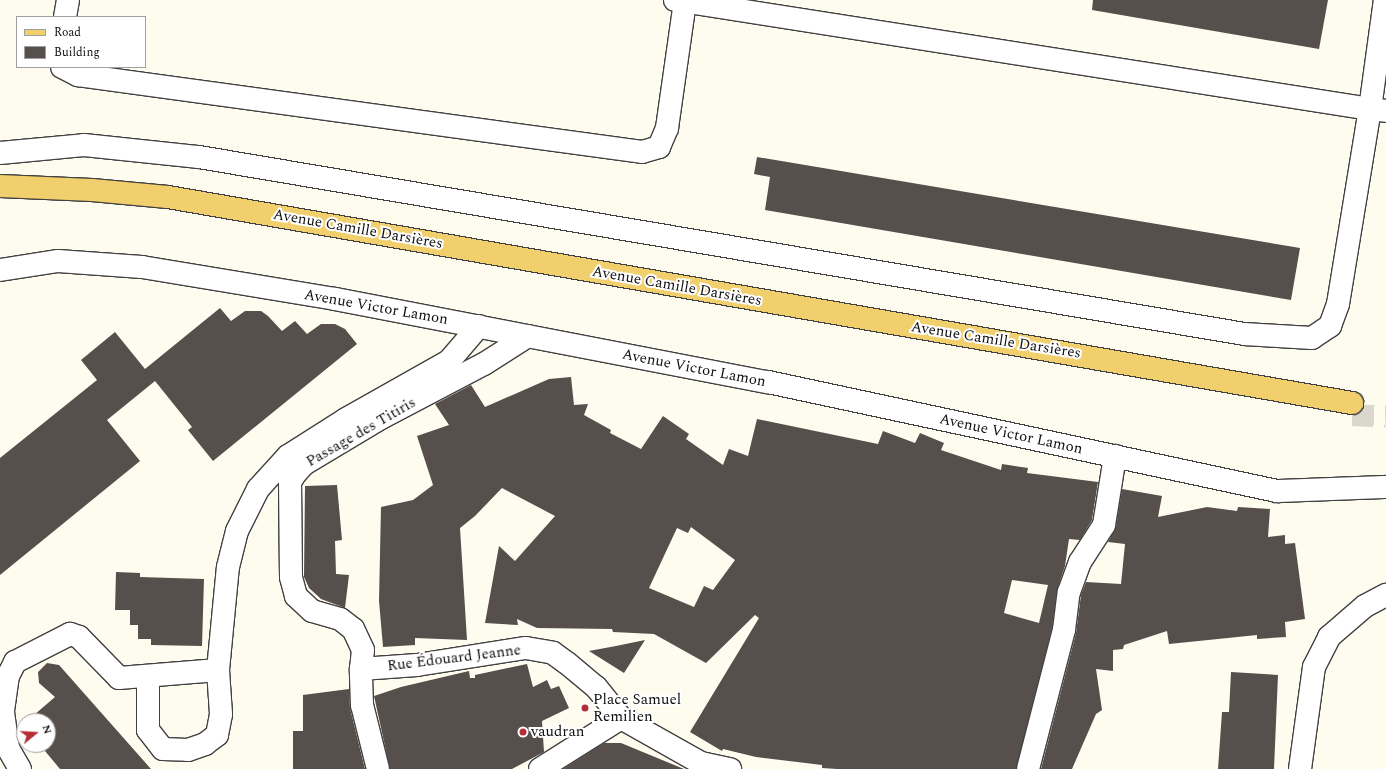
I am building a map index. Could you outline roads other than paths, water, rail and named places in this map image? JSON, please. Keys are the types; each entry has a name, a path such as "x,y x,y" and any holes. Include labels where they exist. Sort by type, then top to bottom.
{"main road":[{"name":"Avenue Camille Darsières","path":"0,186 92,190 168,197 1352,409 1100,373 954,344 186,212 109,203 0,200"}],"street":[{"path":"65,16 68,0"},
{"path":"0,153 84,145 200,157 1244,334 1312,338 1330,326 1338,304 1378,110 1385,0"},
{"path":"64,68 78,75 642,152 659,146 666,128 680,1 1378,110"},
{"name":"Avenue Victor Lamon","path":"0,270 58,261 142,267 479,326 768,382 1277,491 1386,487"},
{"path":"148,677 148,730 163,749 188,750 206,744 217,735 221,714 218,670 228,567 237,531 258,489 288,456 346,419 449,361 479,326"},
{"name":"Passage des Titiris","path":"361,669 363,650 353,629 340,620 312,611 296,596 291,577 290,482 292,478 304,464 528,336"},
{"path":"1028,769 1064,630 1069,592 1080,562 1104,525 1114,456"},
{"path":"1300,769 1314,667 1329,637 1365,606 1386,595"},
{"path":"20,769 8,748 3,711 8,676 15,662 75,634 115,676 119,678 148,677 218,670"},
{"name":"Rue Édouard Jeanne","path":"361,669 417,664 526,648 553,653 596,687 621,718 699,766 730,769"},
{"path":"361,669 362,705 378,769"},
{"path":"540,769 621,718"}],"tunnel":[{"path":"1352,415 1386,417"}],"place":[{"name":"Place Samuel Remilien","path":"585,708"},
{"name":"vaudran","path":"523,732"}]}
